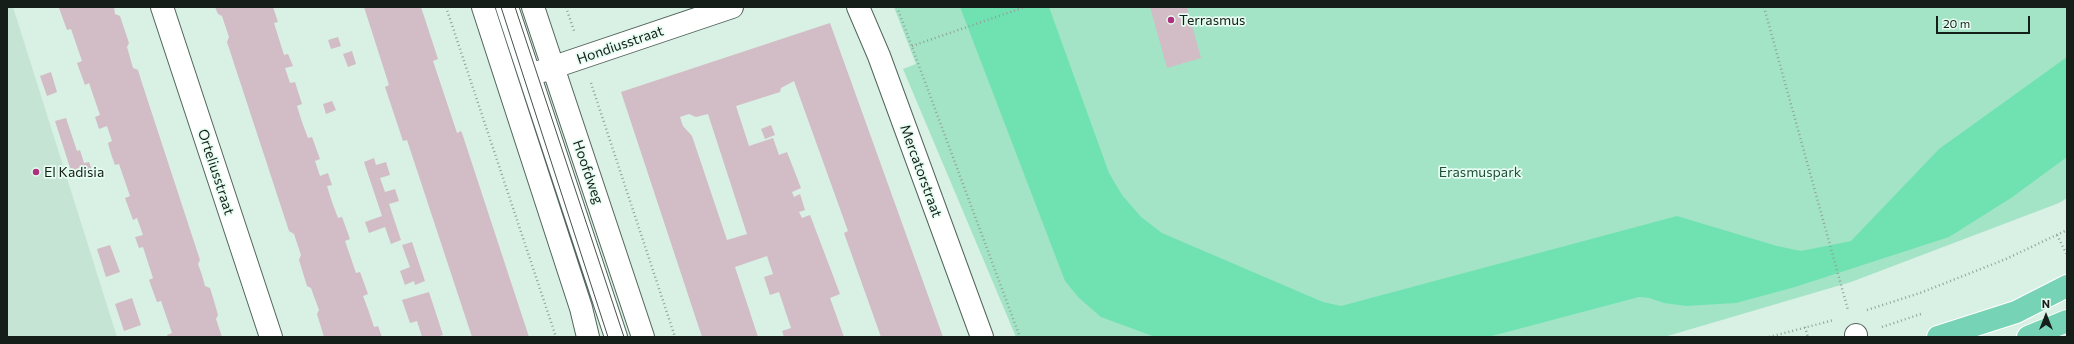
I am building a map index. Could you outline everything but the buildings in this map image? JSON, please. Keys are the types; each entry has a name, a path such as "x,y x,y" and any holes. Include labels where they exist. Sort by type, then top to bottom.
{"main road":[{"path":"1938,337 2016,312 2067,286"},
{"path":"2028,337 2067,322"}],"street":[{"name":"Orteliusstraat","path":"162,7 271,337"},
{"path":"483,7 581,308 588,337"},
{"name":"Hoofdweg","path":"507,7 616,337"},
{"name":"Hoofdweg","path":"533,7 552,68 643,337"},
{"name":"Hondiusstraat","path":"507,83 732,7"},
{"name":"Mercatorstraat","path":"858,7 879,56 982,337"}],"path":[{"path":"446,7 556,337"},
{"path":"566,7 675,337"},
{"path":"897,7 1020,337"},
{"path":"912,46 1025,7"},
{"path":"1764,7 1842,291"},
{"path":"1864,311 1920,294 2006,259 2067,230"},
{"path":"2057,235 2067,255"},
{"path":"1768,337 1835,320"},
{"path":"1805,327 1808,337"}],"shaded area":[{"name":"El Kadisia","path":"7,7 13,7 117,337 7,337"},
{"path":"960,7 1049,7 1109,173 1122,195 1141,217 1162,233 1323,302 1341,306 1677,216 1777,246 1801,251 1851,241 1939,149 2067,57 2067,157 2011,198 1949,237 1795,287 1736,303 1686,306 1639,297 1488,337 1155,337 1101,317 1079,298 1065,281"}],"green space":[{"name":"Erasmuspark","path":"894,7 2067,7 2067,198 2059,203 1851,282 1664,337 1016,337 903,69 916,64"}],"tram line":[{"path":"501,7 608,337"},
{"path":"515,7 624,337"}],"place":[{"name":"Terrasmus","path":"1171,20"},
{"name":"El Kadisia","path":"36,172"}]}
